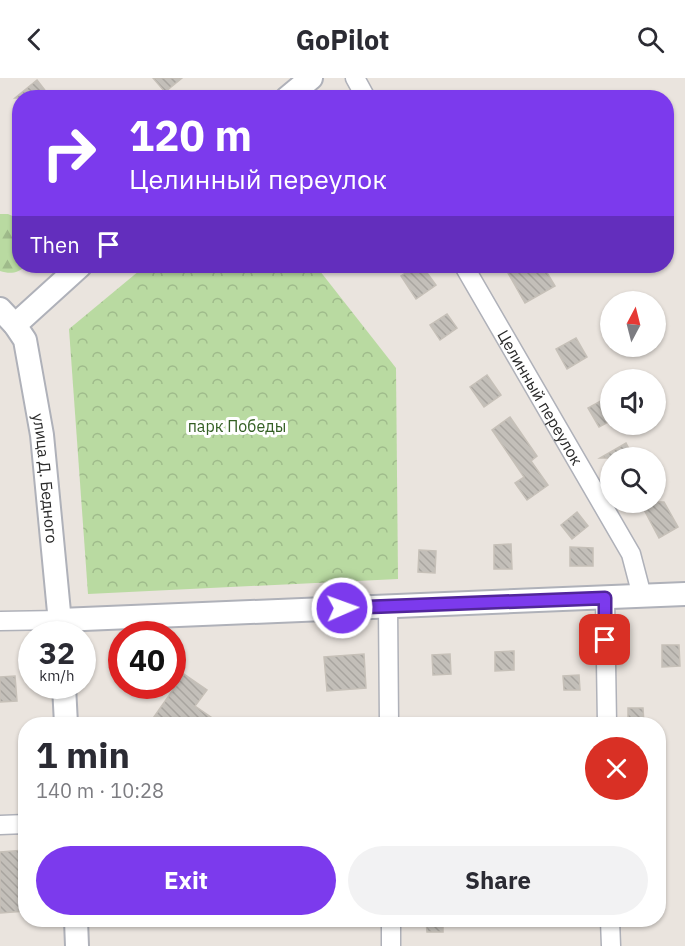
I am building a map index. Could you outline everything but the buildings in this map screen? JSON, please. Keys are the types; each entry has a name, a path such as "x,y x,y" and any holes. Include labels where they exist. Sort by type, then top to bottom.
{"street":[{"path":"297,90 311,78"},
{"path":"5,322 71,273"},
{"name":"Целинный переулок","path":"468,273 631,554 642,596"},
{"name":"улица Д. Бедного","path":"5,322 25,340 42,435 60,621"},
{"path":"96,625 388,606 685,594"},
{"path":"605,598 607,717"},
{"path":"388,606 389,717"},
{"path":"0,621 18,623"},
{"path":"65,699 66,717"},
{"path":"0,825 18,824"},
{"path":"76,927 77,946"},
{"path":"391,927 391,946"},
{"path":"610,927 611,946"}],"green space":[{"path":"0,214 8,214 12,216 12,273 0,271"},
{"name":"парк Победы","path":"137,273 321,273 396,368 398,579 88,594 69,329"}],"route":[{"path":"342,608 605,598 605,640"}]}
